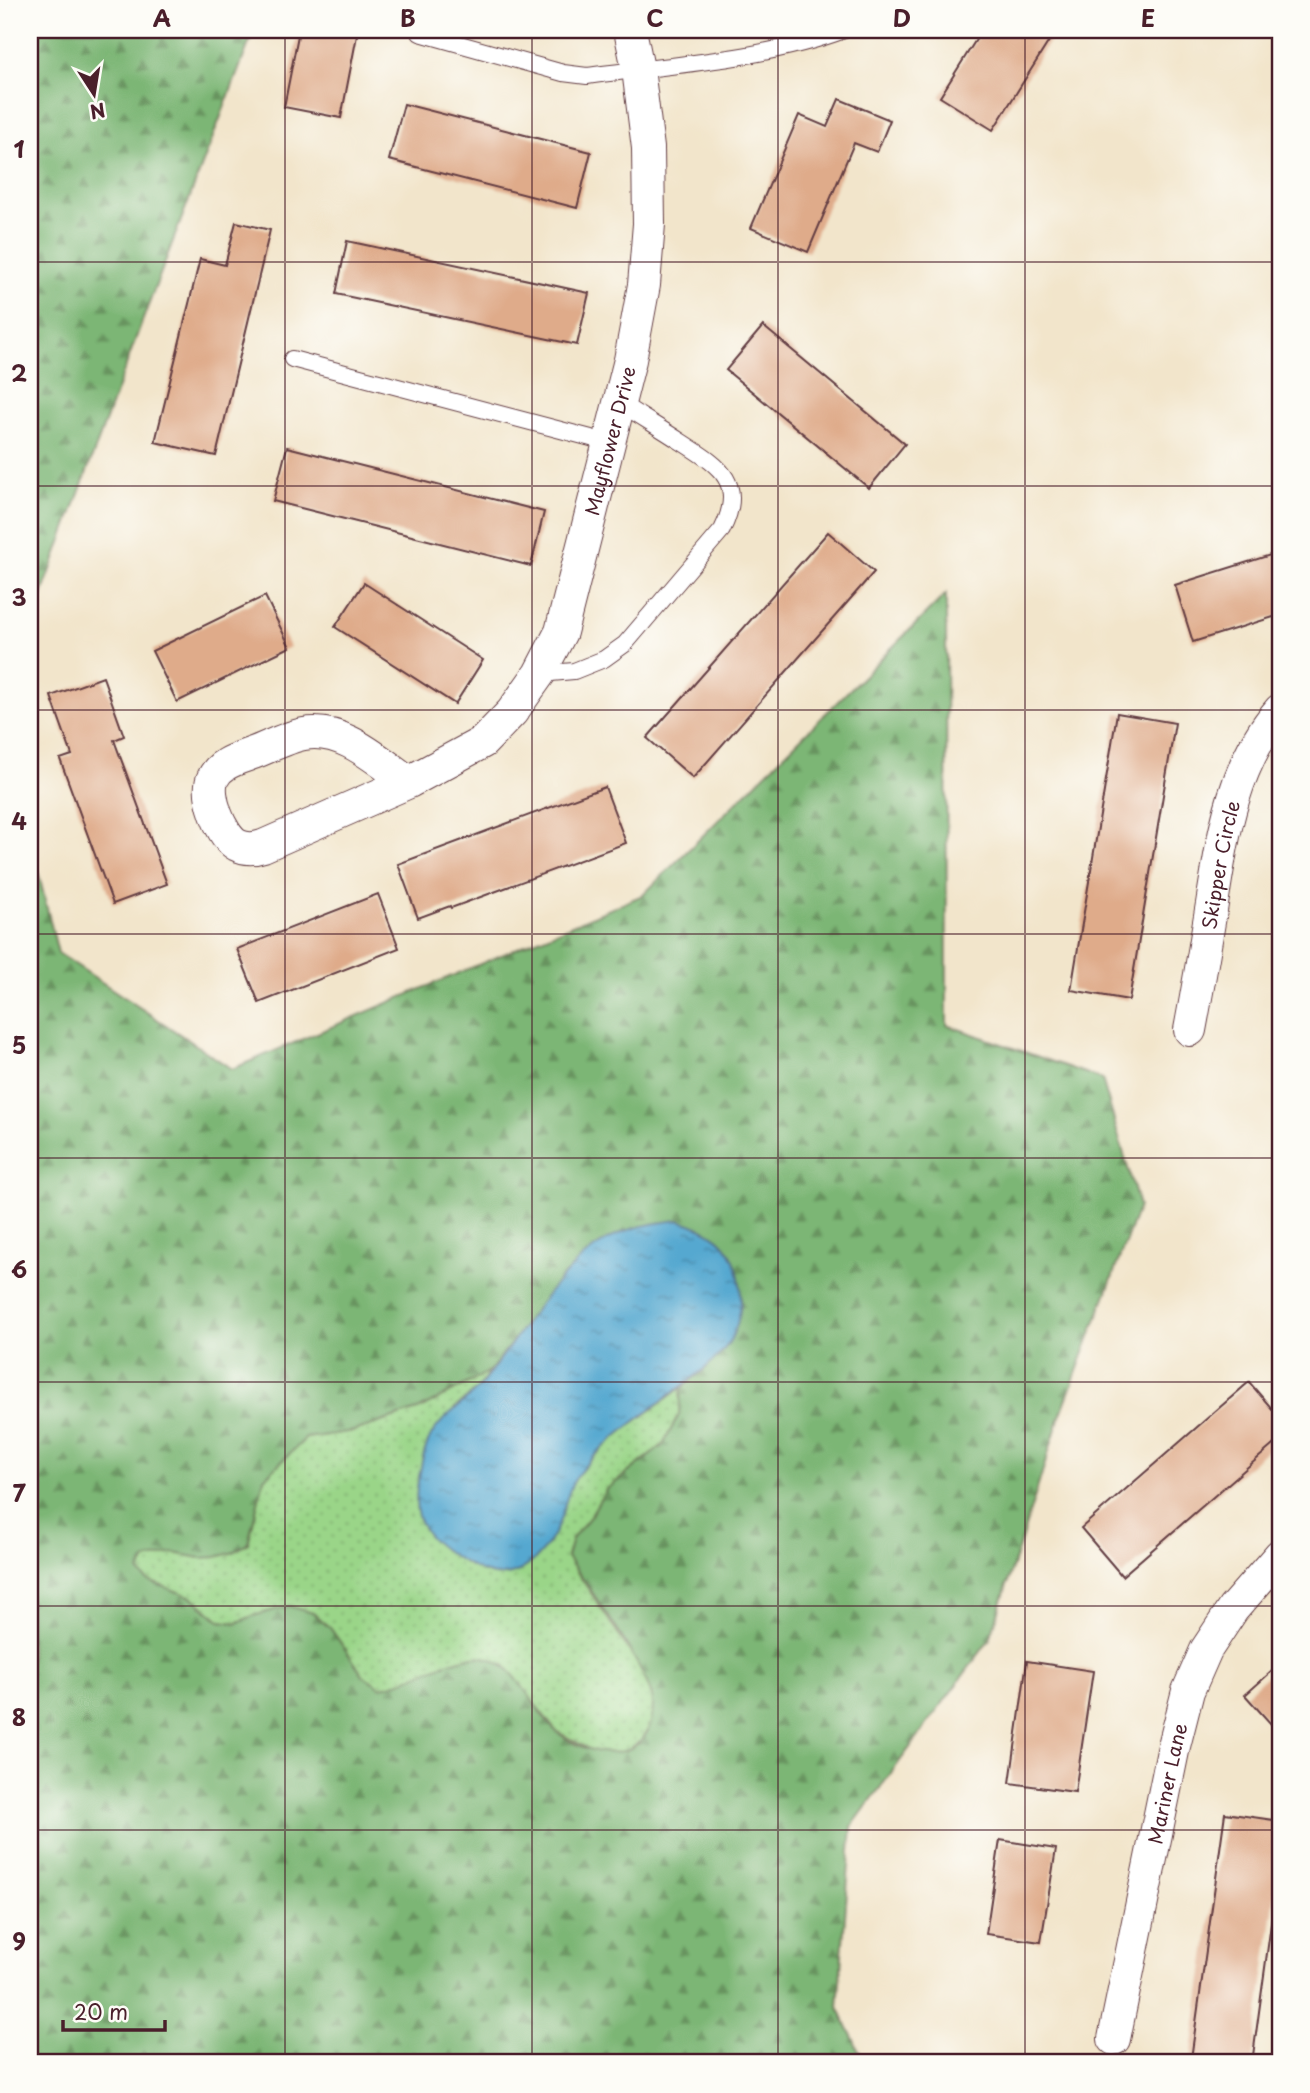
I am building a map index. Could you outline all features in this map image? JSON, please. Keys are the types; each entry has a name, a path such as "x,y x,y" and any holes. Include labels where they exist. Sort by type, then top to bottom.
{"street":[{"name":"Mayflower Drive","path":"409,782 348,740 329,734 304,734 223,764 213,777 211,787 212,802 226,836 238,846 253,849 409,782 483,742 512,712 539,674 561,632 620,403 644,285 649,224 648,148 630,30"},
{"name":"Skipper Circle","path":"1190,1030 1220,856 1233,800 1246,762 1266,727 1280,710"},
{"name":"Mariner Lane","path":"1114,2039 1174,1746 1188,1691 1206,1650 1233,1609 1280,1555"}],"lane":[{"path":"420,33 563,73 587,76 775,50 818,40 844,30"},
{"path":"292,359 610,443"},
{"path":"539,674 574,671 604,659 625,644 722,530 729,516 732,499 728,480 717,464 620,403"}],"green space":[{"path":"30,30 254,30 140,327 30,627"},
{"path":"946,594 947,1025 1102,1079 1139,1206 1059,1419 990,1639 852,1826 838,2007 865,2063 30,2063 30,839 58,953 232,1069 643,895","holes":["608,1239 707,1367 681,1388 679,1415 662,1446 606,1490 572,1539 567,1557 631,1652 650,1691 653,1704 650,1724 643,1738 632,1748 603,1752 571,1741 548,1723 517,1679 499,1662 488,1658 463,1658 381,1687 364,1676 330,1628 313,1613 289,1606 236,1623 220,1621 192,1597 148,1581 139,1572 146,1560 174,1553 201,1558 217,1557 234,1552 248,1543 264,1478 306,1438 354,1431 420,1409 490,1371 560,1279 585,1255"]},
{"path":"490,1371 478,1388 454,1409 464,1563 494,1575 514,1571 536,1558 551,1537 571,1486 588,1462 627,1428 681,1388 679,1415 662,1446 606,1490 572,1539 567,1557 644,1673 653,1699 653,1720 642,1740 623,1753 596,1753 556,1731 504,1664 424,1673 399,1684 381,1687 364,1676 330,1628 253,1616 236,1623 221,1621 192,1597 148,1581 139,1572 146,1560 174,1553 201,1558 248,1543 264,1478 306,1438 354,1431 420,1409"}],"water":[{"path":"678,1220 710,1232 718,1238 736,1265 741,1300 737,1324 727,1346 705,1369 628,1427 587,1464 573,1482 551,1540 528,1565 509,1575 498,1575 476,1569 449,1553 423,1528 417,1509 417,1485 423,1458 436,1429 479,1387 552,1289 587,1254 607,1240 632,1229"}],"building":[{"path":"299,30 358,30 341,118 284,107"},
{"path":"982,30 1056,30 993,130 940,97"},
{"path":"839,99 890,120 877,152 854,143 808,252 751,228 799,115 827,127"},
{"path":"404,104 591,152 577,208 389,160"},
{"path":"236,222 270,230 216,456 155,442 200,259 225,265"},
{"path":"347,241 589,293 577,345 336,294"},
{"path":"763,326 905,444 869,488 726,370"},
{"path":"287,447 544,512 531,566 273,501"},
{"path":"828,532 874,572 693,778 647,738"},
{"path":"1280,552 1280,615 1193,642 1175,585"},
{"path":"364,583 483,660 455,704 335,627"},
{"path":"265,596 290,647 177,702 152,651"},
{"path":"103,677 124,736 114,740 167,884 113,904 60,759 72,755 51,696"},
{"path":"1117,713 1175,723 1129,1000 1071,990"},
{"path":"605,787 626,843 418,918 398,864"},
{"path":"378,894 399,948 259,1003 237,949"},
{"path":"1249,1382 1280,1418 1280,1439 1122,1576 1081,1528"},
{"path":"1027,1661 1093,1671 1075,1792 1010,1783"},
{"path":"1280,1664 1280,1734 1245,1695"},
{"path":"1225,1813 1280,1821 1280,1858 1252,2063 1191,2059"},
{"path":"1000,1840 1056,1849 1041,1942 986,1934"}]}
